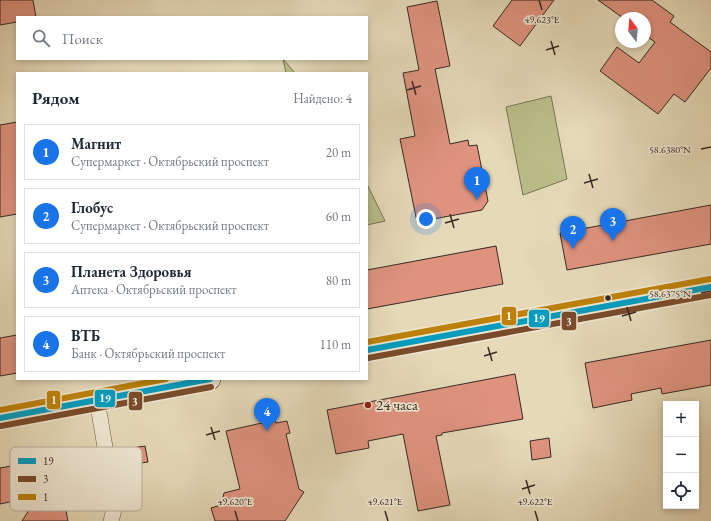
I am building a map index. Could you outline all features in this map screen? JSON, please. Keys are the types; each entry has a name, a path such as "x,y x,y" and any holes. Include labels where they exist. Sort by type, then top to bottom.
{"main road":[{"path":"368,350 711,287"},
{"path":"0,418 205,380"}],"street":[{"path":"97,400 105,447"},
{"path":"111,521 114,511"}],"green space":[{"path":"283,60 294,72 286,72"},
{"path":"551,96 567,179 523,195 506,107"},
{"path":"368,186 385,221 368,225"}],"building":[{"path":"0,0 33,0 36,16 16,16 16,22 0,25"},
{"path":"512,0 554,0 520,46 493,26"},
{"path":"598,0 652,0 674,16 670,22 711,52 711,68 685,102 674,94 658,114 600,71 616,48 639,63 655,42 651,39 651,12 615,12"},
{"path":"437,1 450,66 435,69 450,144 468,140 469,146 477,145 488,201 482,210 417,222 400,139 415,136 403,73 419,70 407,7"},
{"path":"16,122 16,214 0,217 0,125"},
{"path":"711,205 711,244 567,270 560,233"},
{"path":"496,246 503,284 368,309 368,270"},
{"path":"16,335 16,373 0,376 0,338"},
{"path":"711,340 711,385 662,394 661,388 631,394 632,400 593,408 585,363"},
{"path":"515,374 523,419 442,433 442,435 436,436 450,505 418,511 403,434 368,441 369,448 336,454 327,410"},
{"path":"275,420 276,423 287,421 290,433 286,434 299,489 304,492 285,521 215,521 211,508 221,505 224,493 240,489 226,431"},
{"path":"549,438 551,457 532,460 530,441"},
{"path":"145,446 148,462 142,463 142,447 138,447"},
{"path":"10,466 10,502 0,504 0,468"},
{"path":"28,511 66,511 68,521 22,521"}],"transit line":[{"name":"1","path":"368,342 710,279"},
{"name":"19","path":"368,350 711,287"},
{"name":"3","path":"368,358 711,295"},
{"name":"1","path":"0,410 161,380"},
{"name":"19","path":"0,418 205,380"},
{"name":"3","path":"1,426 211,387"}],"place":[{"name":"Магнит","path":"477,200"},
{"name":"Планета Здоровья","path":"613,241"},
{"name":"Глобус","path":"573,249"},
{"name":"24 часа","path":"368,405"},
{"name":"ВТБ","path":"267,431"}]}
